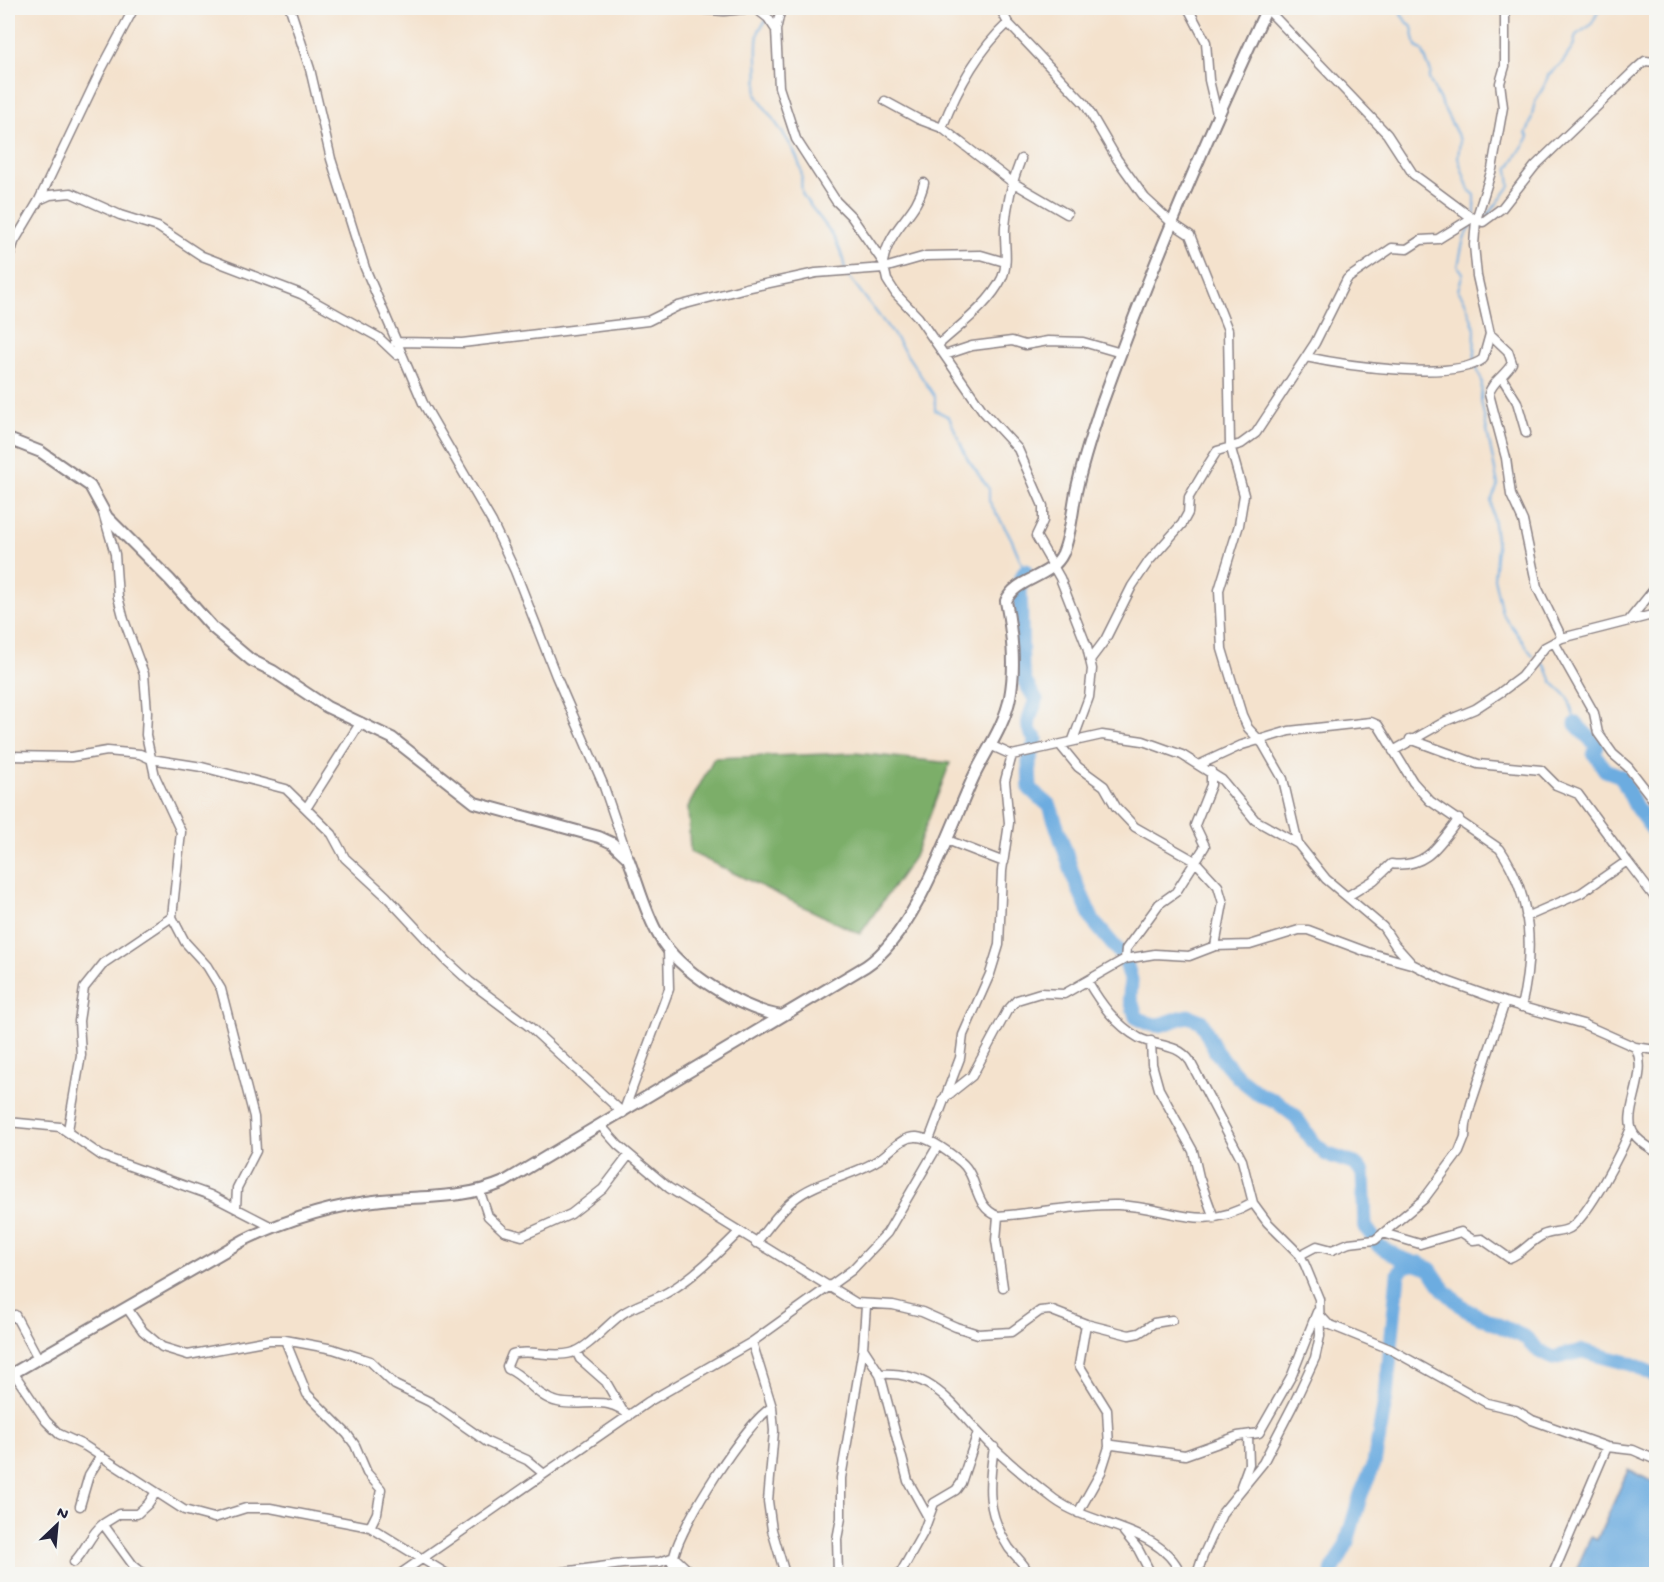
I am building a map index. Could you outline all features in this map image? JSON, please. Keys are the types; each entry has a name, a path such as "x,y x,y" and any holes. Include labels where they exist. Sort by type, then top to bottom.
{"street":[{"path":"8,261 11,241 39,201 100,72 134,8"},
{"path":"290,8 308,63 338,181 365,268 423,403 492,522 515,571 556,676 603,784 628,858 658,934 668,950 702,978 744,1005 761,1012 781,1016"},
{"path":"680,8 724,11 755,8 768,18 776,30"},
{"path":"781,8 776,30 779,87 796,139 829,192 851,216 884,265 887,280 896,294 938,345 983,411 1018,449 1042,506 1043,521 1036,536 1038,543 1055,567 1090,660 1092,680 1089,697 1073,741"},
{"path":"999,8 1008,23 1085,104 1137,189 1172,223 1190,235 1230,336 1230,445 1244,495 1219,590 1220,627 1230,681 1242,715 1282,779 1298,844"},
{"path":"1188,8 1206,42 1209,80 1217,114"},
{"path":"447,1575 422,1557 370,1527 258,1508 236,1510 214,1518 184,1510 101,1456 59,1434 46,1421 10,1374 244,1240 272,1227 341,1206 480,1192 504,1182 866,966 885,951 909,914 947,840 1007,709 1010,696 1013,640 1006,602 1014,590 1055,567 1066,544 1088,446 1121,353 1217,114 1267,8 1388,134 1413,174 1474,219 1483,222 1502,208 1535,166 1638,67 1645,61 1656,62"},
{"path":"1306,357 1359,366 1426,371 1462,367 1474,363 1486,353 1490,334 1477,276 1474,219 1492,169 1503,107 1500,83 1505,66 1505,8"},
{"path":"942,128 948,111 981,54 1008,23"},
{"path":"885,101 925,122 942,128 1012,182 1067,214"},
{"path":"938,345 989,298 1001,280 1005,262 1005,228 1012,182 1021,159"},
{"path":"884,265 890,238 915,207 924,183"},
{"path":"39,201 50,195 70,193 120,215 150,224 202,256 308,298 385,342 405,365"},
{"path":"1090,660 1104,639 1132,586 1149,561 1182,524 1188,513 1189,497 1217,451 1230,445 1240,444 1256,433 1306,357 1350,276 1392,248 1407,249 1421,240 1437,239 1474,219"},
{"path":"395,342 462,343 648,321 678,306 746,288 816,273 884,265 907,259 947,255 981,255 1005,262"},
{"path":"1490,334 1508,351 1512,363 1502,378 1490,388 1489,394 1506,458 1511,495 1523,521 1540,594 1558,640 1594,713 1598,733 1613,754 1628,767 1656,803"},
{"path":"945,355 972,346 1012,341 1024,345 1048,341 1083,342 1121,353"},
{"path":"1502,378 1524,420 1526,433"},
{"path":"8,439 41,452 76,474 94,491 116,554 118,597 144,674 146,735 151,759 155,776 182,839 172,891 172,917 184,942 207,966 221,989 254,1117 256,1151 237,1188 236,1208"},
{"path":"102,510 235,648 273,671 309,698 392,738 475,802 599,837 612,843 628,858"},
{"path":"1630,619 1656,587"},
{"path":"1393,751 1410,740 1475,710 1521,677 1538,654 1558,640 1589,633 1630,619 1647,618 1656,614"},
{"path":"307,807 361,722"},
{"path":"1201,764 1258,740 1289,731 1371,722 1383,730 1393,751 1413,782 1430,801 1500,849 1517,881 1531,949 1521,1007"},
{"path":"990,745 1012,755 1030,753 1102,735 1117,736 1165,748 1201,764 1222,780 1255,820 1298,844 1326,879 1383,927 1412,964"},
{"path":"1410,740 1478,764 1541,770 1556,785 1578,794 1656,899"},
{"path":"1060,745 1078,767 1104,786 1116,807 1135,827 1195,861 1218,886 1223,903 1215,946"},
{"path":"8,756 71,757 107,751 140,753 151,759 202,767 278,785 295,795 307,807 332,834 345,858 386,896 447,961 530,1027 622,1113"},
{"path":"929,1140 960,1058 963,1035 990,974 999,945 1004,862 1010,823 1005,781 1012,755"},
{"path":"1125,959 1126,949 1159,904 1176,892 1204,846 1195,825 1211,785 1211,771"},
{"path":"1348,896 1374,880 1391,864 1402,865 1428,858 1459,819"},
{"path":"947,840 1004,862"},
{"path":"1526,917 1566,901 1627,861"},
{"path":"68,1130 81,1055 79,1021 84,988 104,963 172,917"},
{"path":"943,1099 972,1076 1007,1011 1017,1000 1040,993 1064,994 1125,959 1155,954 1189,956 1215,946 1250,945 1290,932 1308,930 1367,952 1412,964 1444,980 1505,1002 1583,1024 1635,1047 1656,1050"},
{"path":"622,1113 669,989 668,950"},
{"path":"1088,982 1112,1017 1140,1038 1174,1048 1184,1053 1190,1061 1242,1160 1253,1203 1267,1222 1300,1255 1319,1299 1317,1312 1292,1375 1272,1414 1259,1433 1238,1436 1185,1455 1154,1452 1118,1444 1109,1447"},
{"path":"1300,1255 1317,1246 1332,1250 1349,1243 1375,1240 1424,1199 1460,1152 1471,1104 1505,1002"},
{"path":"1151,1041 1152,1064 1159,1089 1193,1151 1199,1177 1214,1218"},
{"path":"1383,1233 1420,1244 1461,1232 1473,1240 1482,1239 1509,1258 1523,1252 1542,1235 1569,1228 1576,1222 1605,1178 1631,1128 1641,1069 1640,1054 1635,1047"},
{"path":"8,1122 60,1127 68,1130 102,1156 210,1196 272,1227"},
{"path":"601,1126 629,1155 669,1188 846,1299 866,1306 893,1305 922,1312 956,1328 978,1334 1011,1332 1033,1315 1050,1310 1086,1324 1130,1335 1139,1333 1154,1323 1172,1320"},
{"path":"1631,1128 1638,1138 1656,1152"},
{"path":"756,1243 782,1211 805,1192 879,1160 905,1140 916,1137 929,1140 963,1163 981,1204 988,1212 998,1216 1120,1205 1171,1215 1214,1218 1232,1215 1253,1203"},
{"path":"400,1575 422,1557 629,1416 752,1342 852,1270 887,1233 937,1147"},
{"path":"480,1192 488,1216 504,1231 522,1236 571,1214 603,1189 629,1155"},
{"path":"998,1216 996,1240 1003,1287"},
{"path":"622,1408 607,1403 559,1403 540,1394 507,1365 512,1354 519,1352 548,1355 576,1351 634,1306 669,1292 687,1280 738,1233"},
{"path":"837,1575 841,1478 863,1348 866,1306"},
{"path":"127,1308 142,1331 162,1347 188,1355 269,1340 285,1340 333,1349 370,1360 395,1385 430,1402 487,1442 527,1460 544,1474"},
{"path":"1317,1312 1329,1324 1390,1349 1487,1403 1516,1410 1532,1420 1607,1447 1633,1450 1656,1460"},
{"path":"1197,1575 1223,1512 1263,1463 1315,1358 1320,1336 1317,1312"},
{"path":"8,1319 15,1316 38,1358"},
{"path":"1078,1513 1101,1472 1109,1447 1107,1410 1079,1365 1086,1324"},
{"path":"285,1340 307,1394 355,1444 367,1473 381,1489 376,1513 370,1527"},
{"path":"752,1342 772,1407 774,1431 768,1501 772,1530 785,1575"},
{"path":"863,1348 880,1374 908,1481 928,1517"},
{"path":"576,1351 580,1359 606,1382 629,1416"},
{"path":"880,1374 894,1373 910,1377 936,1389 962,1411 978,1432 994,1447 1056,1500 1078,1513 1154,1544 1169,1554 1181,1575"},
{"path":"672,1575 674,1557 682,1536 736,1446 755,1420 772,1407"},
{"path":"900,1575 934,1503 956,1490 961,1483 978,1432"},
{"path":"1240,1490 1249,1464 1248,1436"},
{"path":"994,1447 988,1485 991,1506 1010,1548 1029,1575"},
{"path":"1553,1575 1607,1447"},
{"path":"80,1506 89,1475 101,1456"},
{"path":"74,1562 84,1552 96,1530 103,1524 119,1514 137,1514 156,1492"},
{"path":"103,1524 133,1565 144,1575"},
{"path":"1123,1531 1138,1549 1151,1575"},
{"path":"548,1575 622,1564 646,1564 674,1557"},
{"path":"674,1557 692,1575"},
{"path":"8,1569 10,1575"}],"green space":[{"path":"855,753 950,763 914,857 860,934 690,852 688,807 714,758"}],"water":[{"path":"1628,1470 1656,1483 1656,1574 1574,1574 1591,1537 1597,1540"}],"waterway":[{"path":"1403,8 1401,15 1412,27 1416,47 1422,50 1431,72 1429,79 1460,140 1458,158 1469,190 1475,195 1475,214"},
{"path":"1479,218 1489,214 1510,186 1508,169 1529,137 1526,134 1534,106 1548,75 1562,63 1573,47 1576,35 1591,25 1600,8"},
{"path":"767,19 757,38 756,94 793,150 801,170 803,194 834,238 845,269"},
{"path":"1472,227 1466,235 1461,250 1458,266 1463,273 1458,290 1465,301 1475,329 1474,361 1482,381 1481,401 1498,485 1491,501 1497,547 1494,578 1502,613 1533,656"},
{"path":"847,274 893,334 935,397 935,410 949,417 967,458 989,489 989,501 1011,538 1025,571"},
{"path":"1025,571 1020,581 1022,668 1025,682 1036,700 1029,725 1029,730 1036,739 1029,762 1030,789 1050,806 1074,878 1093,921 1125,959 1131,980 1130,997 1136,1017 1157,1025 1188,1016 1201,1021 1216,1052 1239,1078 1260,1095 1276,1101 1295,1116 1312,1141 1326,1154 1355,1164 1363,1173 1365,1226 1379,1246 1398,1257 1430,1269 1444,1290 1466,1310 1526,1338 1539,1351 1553,1358 1582,1351 1632,1364 1656,1376"},
{"path":"1538,660 1546,667 1552,682 1568,697 1576,724"},
{"path":"1576,724 1597,746 1594,753 1605,770 1621,776 1636,807 1656,834"},
{"path":"1332,1571 1346,1545 1361,1494 1374,1464 1386,1396 1398,1275 1404,1266 1419,1263"}]}
